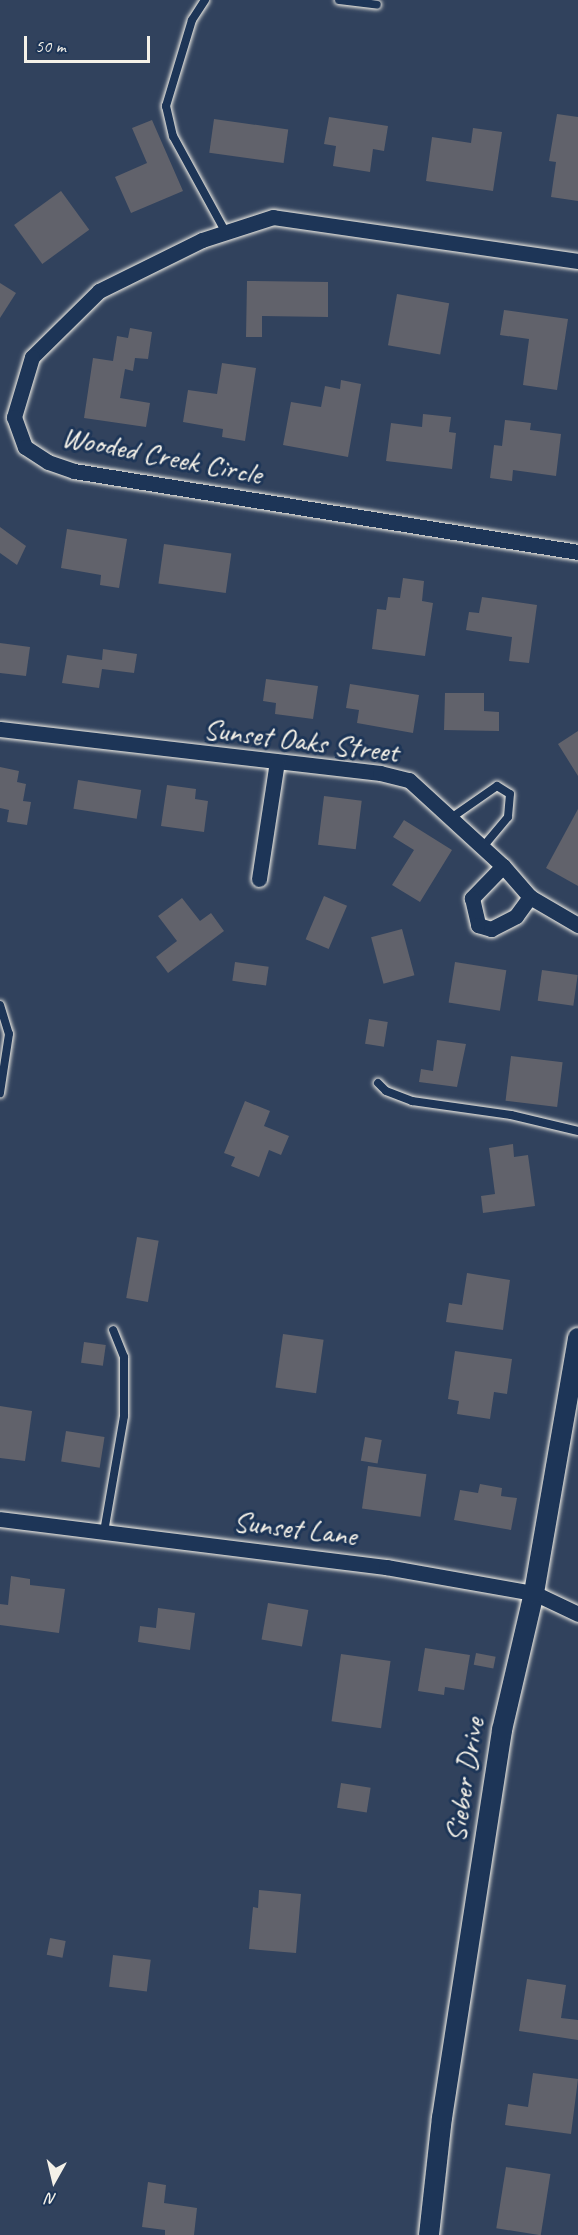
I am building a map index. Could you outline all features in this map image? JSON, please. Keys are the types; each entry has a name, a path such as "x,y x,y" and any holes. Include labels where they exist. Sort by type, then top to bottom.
{"street":[{"name":"Wooded Creek Circle","path":"578,261 273,217 201,240 99,291 50,335 32,357 16,401 14,417 25,447 48,462 74,471 578,552"},
{"name":"Sunset Oaks Street","path":"0,729 380,773 409,780 503,866 530,897 578,925"},
{"path":"259,879 277,762"},
{"path":"503,866 472,898 478,925 491,929 516,916 530,897"},
{"name":"Sieber Drive","path":"429,2235 442,2118 502,1730 534,1593 578,1338"},
{"name":"Sunset Lane","path":"0,1519 386,1567 534,1593 578,1614"}],"lane":[{"path":"205,0 192,20 166,106 173,136 226,233"},
{"path":"339,0 376,5"},
{"path":"451,818 497,786 510,795 508,817 483,847"},
{"path":"0,1005 9,1034 0,1093"},
{"path":"378,1083 386,1091 412,1101 511,1115 578,1131"},
{"path":"104,1532 124,1416 124,1357 113,1330"}],"building":[{"path":"557,114 578,117 578,201 551,197 556,162 549,161"},
{"path":"329,117 388,126 384,151 373,149 370,172 333,166 336,146 324,144"},
{"path":"214,119 288,129 284,163 209,153"},
{"path":"152,120 183,191 131,213 115,177 147,163 132,128"},
{"path":"473,128 502,132 493,191 426,181 432,137 471,143"},
{"path":"61,191 89,230 42,264 14,225"},
{"path":"247,281 328,282 328,317 262,316 262,337 246,337"},
{"path":"0,283 16,293 0,318"},
{"path":"397,294 449,303 440,354 388,345"},
{"path":"504,310 568,319 557,390 523,385 529,339 500,335"},
{"path":"130,328 152,332 148,359 135,358 133,371 125,369 120,398 150,403 146,427 84,418 93,358 113,361 117,336 128,338"},
{"path":"222,363 256,368 245,441 222,437 223,429 183,422 188,390 217,394"},
{"path":"341,380 361,384 348,457 283,445 291,402 321,407 325,386 340,389"},
{"path":"423,414 451,417 449,432 456,433 452,469 386,461 391,423 422,427"},
{"path":"505,420 531,423 530,430 561,434 556,476 513,470 512,481 490,478 494,445 502,446"},
{"path":"0,527 26,546 17,565 0,553"},
{"path":"67,529 127,539 119,588 100,585 101,575 61,568"},
{"path":"164,544 231,553 226,593 158,584"},
{"path":"403,578 424,581 422,601 433,603 425,656 372,649 377,609 386,610 388,597 400,598"},
{"path":"482,597 537,605 529,663 509,661 512,637 466,630 469,612 479,613"},
{"path":"0,643 30,647 26,676 0,673"},
{"path":"103,649 137,654 134,673 102,669 99,688 62,683 67,655 102,660"},
{"path":"266,679 318,686 313,719 275,714 276,703 263,701"},
{"path":"350,684 419,695 413,733 357,723 359,710 346,708"},
{"path":"445,693 484,693 484,711 499,712 499,731 444,730"},
{"path":"578,731 578,776 558,744"},
{"path":"0,767 19,771 17,782 26,784 23,801 31,802 27,825 7,822 9,810 0,808"},
{"path":"78,780 141,790 137,819 73,809"},
{"path":"167,785 196,789 195,799 208,801 204,832 161,826"},
{"path":"324,796 362,801 356,849 318,845"},
{"path":"578,809 578,886 546,868"},
{"path":"404,820 452,850 420,902 392,885 414,850 393,837"},
{"path":"324,896 347,906 329,949 306,939"},
{"path":"182,898 200,921 211,913 224,931 168,973 156,957 177,941 158,916"},
{"path":"402,929 414,975 384,984 371,937"},
{"path":"235,962 269,967 266,986 232,981"},
{"path":"455,962 506,970 500,1011 449,1002"},
{"path":"542,970 578,975 573,1006 538,1001"},
{"path":"369,1019 388,1022 384,1047 365,1044"},
{"path":"437,1040 466,1044 457,1087 419,1082 421,1069 433,1071"},
{"path":"511,1056 563,1062 557,1107 506,1101"},
{"path":"245,1101 270,1111 264,1126 289,1136 281,1155 269,1150 259,1177 231,1166 235,1157 224,1153"},
{"path":"513,1144 514,1157 528,1155 535,1206 483,1213 481,1196 495,1194 489,1148"},
{"path":"137,1237 159,1241 148,1302 126,1298"},
{"path":"467,1273 510,1280 503,1330 446,1322 449,1303 462,1305"},
{"path":"283,1334 324,1340 316,1393 275,1387"},
{"path":"84,1342 106,1345 103,1366 81,1363"},
{"path":"455,1351 512,1359 507,1394 494,1392 490,1419 457,1414 459,1401 448,1399"},
{"path":"0,1406 32,1411 25,1461 0,1458"},
{"path":"66,1431 105,1437 100,1468 61,1462"},
{"path":"365,1437 382,1440 378,1464 361,1461"},
{"path":"368,1466 426,1474 420,1517 362,1509"},
{"path":"480,1484 502,1488 501,1496 517,1498 511,1530 454,1520 460,1490 478,1493"},
{"path":"11,1576 30,1579 30,1585 65,1589 59,1633 0,1625 0,1604 8,1605"},
{"path":"268,1603 308,1610 302,1647 262,1639"},
{"path":"158,1608 195,1613 190,1650 138,1642 140,1626 156,1628"},
{"path":"425,1648 470,1655 464,1690 445,1687 444,1695 418,1691"},
{"path":"476,1653 496,1657 493,1669 474,1665"},
{"path":"341,1654 391,1661 381,1728 332,1721"},
{"path":"341,1783 371,1788 367,1812 337,1808"},
{"path":"259,1890 301,1894 296,1953 249,1949 253,1907 258,1908"},
{"path":"50,1938 66,1941 62,1958 47,1955"},
{"path":"113,1955 151,1960 147,1991 109,1987"},
{"path":"527,1979 566,1985 561,2018 578,2020 578,2040 519,2031"},
{"path":"533,2073 578,2079 571,2134 505,2125 508,2104 528,2107"},
{"path":"506,2167 550,2174 541,2235 496,2228"},
{"path":"148,2182 166,2185 164,2203 197,2208 194,2235 165,2235 165,2230 142,2227"}]}
